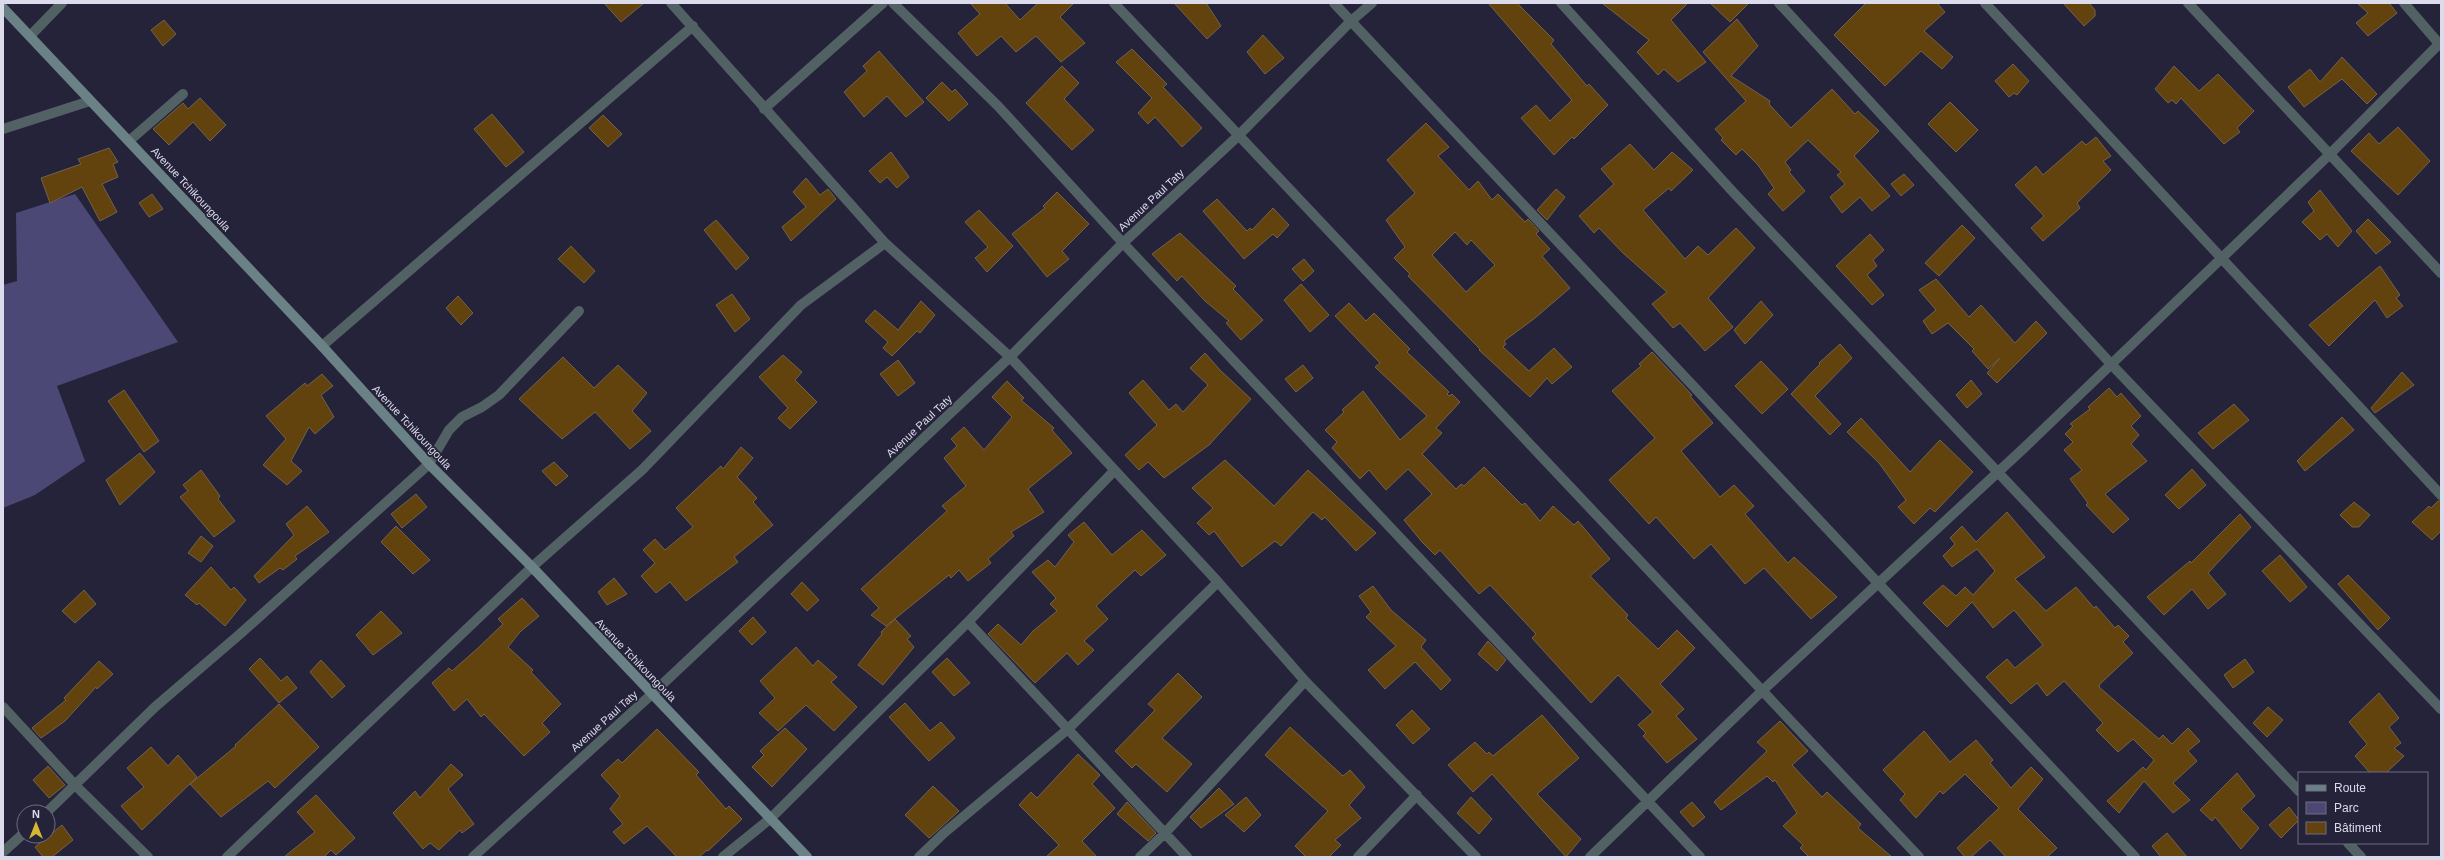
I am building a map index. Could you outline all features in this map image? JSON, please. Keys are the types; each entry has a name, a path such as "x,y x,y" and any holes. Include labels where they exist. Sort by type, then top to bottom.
{"street":[{"path":"30,36 62,3"},
{"path":"670,3 693,26 764,109 885,243 1010,357 1218,582 1305,681 1476,857"},
{"path":"764,109 883,3"},
{"path":"893,3 998,106 1123,243 1700,857"},
{"path":"1114,3 1919,857"},
{"path":"1334,3 1350,22 1878,585 2136,857"},
{"name":"Avenue Paul Taty","path":"473,857 652,694 1010,357 1123,243 1238,136 1350,22 1372,3"},
{"path":"1561,3 1733,192 2298,790"},
{"path":"1779,3 2111,364 2441,709"},
{"path":"1985,3 2223,258 2441,495"},
{"path":"2188,3 2441,273"},
{"path":"1590,857 1762,692 1997,473 2223,258 2440,44 2404,3"},
{"name":"Avenue Tchikoungoula","path":"3,8 322,346 428,464 532,567 807,857"},
{"path":"322,346 693,26"},
{"path":"129,141 183,94"},
{"path":"3,129 90,100"},
{"path":"227,857 532,567 642,470 801,305 885,243"},
{"path":"56,804 155,708 240,634 428,464 449,430 462,417 482,407 499,395 579,311"},
{"path":"724,857 771,818 968,622 1114,471"},
{"path":"919,857 944,833 1068,729 1218,582"},
{"path":"968,622 1187,857"},
{"path":"1140,857 1165,833 1305,681"},
{"path":"3,708 76,786 148,857"},
{"path":"1358,857 1417,795"},
{"path":"3,852 16,840"},
{"path":"2349,844 2361,857"}],"green space":[{"path":"75,194 178,342 57,386 85,461 35,495 3,508 3,285 17,281 16,213"}],"building":[{"path":"604,3 644,3 621,22"},
{"path":"970,3 1005,3 1020,20 1038,3 1074,3 1060,17 1085,43 1061,62 1036,36 1016,52 1001,36 977,56 958,33 980,14"},
{"path":"1174,3 1206,3 1221,26 1207,39"},
{"path":"1488,3 1517,3 1554,40 1551,44 1587,86 1589,84 1608,105 1574,139 1572,137 1554,155 1521,118 1536,105 1550,121 1572,100"},
{"path":"1602,3 1688,3 1671,20 1706,62 1678,82 1664,69 1658,75 1637,52 1649,40"},
{"path":"1710,3 1749,3 1730,22"},
{"path":"1866,3 1937,3 1945,12 1924,31 1953,57 1942,69 1921,51 1885,86 1834,35"},
{"path":"2063,3 2089,3 2095,10 2095,16 2084,26"},
{"path":"2357,3 2389,3 2397,13 2368,36 2356,23 2368,13"},
{"path":"1737,19 1758,46 1731,76 1770,101 1769,104 1791,128 1832,89 1855,114 1858,111 1879,131 1854,156 1890,196 1872,211 1860,197 1842,213 1830,197 1845,184 1837,175 1841,172 1808,140 1785,162 1791,170 1789,172 1805,191 1783,211 1768,194 1774,188 1758,165 1742,149 1736,155 1721,140 1723,138 1715,129 1746,101 1703,52"},
{"path":"164,20 176,34 163,46 151,30"},
{"path":"1263,35 1284,58 1265,74 1247,52"},
{"path":"1132,49 1167,84 1163,87 1202,128 1182,147 1155,117 1148,124 1138,113 1152,98 1116,62"},
{"path":"879,51 924,102 906,117 887,96 864,117 844,92 867,71 863,66"},
{"path":"2342,57 2377,94 2367,104 2342,79 2304,107 2288,87 2310,69 2320,82"},
{"path":"2013,64 2029,81 2017,95 2014,93 2009,97 1995,81"},
{"path":"1062,66 1079,83 1064,99 1094,130 1072,150 1026,103"},
{"path":"2174,66 2199,91 2218,74 2254,111 2237,128 2240,132 2224,144 2181,98 2176,104 2172,100 2168,103 2155,89"},
{"path":"942,82 952,92 955,89 968,104 949,121 926,98"},
{"path":"200,98 226,125 210,141 193,122 169,145 153,129 183,103 188,109"},
{"path":"1950,102 1978,130 1956,152 1928,124"},
{"path":"492,114 524,152 506,167 474,129"},
{"path":"603,115 622,134 608,147 589,128"},
{"path":"1426,123 1449,147 1438,156 1469,190 1478,181 1492,200 1498,194 1525,222 1528,219 1539,231 1536,234 1550,249 1542,256 1570,288 1535,318 1504,341 1506,344 1503,347 1529,371 1554,348 1572,367 1552,384 1547,378 1530,397 1479,350 1480,349 1408,276 1410,274 1394,258 1405,247 1386,220 1415,193 1387,160","holes":["1455,232 1467,245 1471,240 1495,265 1466,292 1432,255"]},
{"path":"2398,127 2430,161 2398,195 2351,151 2369,133 2379,144"},
{"path":"2096,137 2111,156 2103,161 2111,170 2077,203 2080,208 2043,241 2031,228 2044,216 2015,185 2036,166 2043,175 2082,141 2086,145"},
{"path":"1630,144 1654,170 1672,152 1693,170 1671,191 1669,188 1643,210 1685,259 1698,246 1708,255 1736,228 1755,248 1708,298 1733,327 1705,351 1680,323 1673,328 1652,304 1667,292 1623,253 1599,228 1594,233 1579,216 1614,184 1601,169"},
{"path":"109,148 118,162 113,164 118,177 102,184 117,212 100,221 82,187 50,203 41,178 81,164 78,159"},
{"path":"891,152 909,177 897,188 887,177 880,183 869,171"},
{"path":"1904,174 1914,185 1901,196 1891,184"},
{"path":"806,178 820,195 828,189 836,199 791,241 782,227 806,207 793,192"},
{"path":"1556,189 1565,197 1547,220 1537,210"},
{"path":"2320,190 2352,231 2338,247 2327,234 2320,240 2302,222 2314,211 2308,202"},
{"path":"1057,192 1089,224 1062,251 1069,259 1047,277 1012,234 1045,208 1043,206"},
{"path":"152,194 163,209 149,217 139,203"},
{"path":"1217,199 1247,231 1250,228 1252,230 1273,208 1289,225 1277,238 1273,234 1244,259 1203,211"},
{"path":"979,210 1013,246 987,272 975,258 988,247 965,222"},
{"path":"2368,219 2391,242 2376,254 2356,231"},
{"path":"716,220 749,258 736,270 704,230"},
{"path":"1962,225 1975,238 1939,276 1925,263"},
{"path":"1180,233 1236,286 1233,289 1263,320 1241,340 1226,323 1229,321 1205,301 1182,276 1177,281 1152,254"},
{"path":"1870,234 1884,250 1873,260 1877,266 1867,275 1884,295 1872,305 1836,266"},
{"path":"571,246 595,271 584,283 558,259"},
{"path":"1304,259 1314,271 1303,281 1292,269"},
{"path":"2380,266 2400,295 2396,298 2403,306 2387,318 2375,300 2329,346 2309,325"},
{"path":"1936,279 1969,317 1981,305 2015,343 2036,321 2047,333 1997,383 1987,373 2000,358 1988,369 1972,351 1974,349 1948,323 1932,334 1923,321 1936,310 1919,290"},
{"path":"1301,284 1329,315 1310,332 1284,300"},
{"path":"732,294 750,319 735,332 716,305"},
{"path":"458,296 473,313 461,325 446,308"},
{"path":"921,301 935,315 920,333 917,331 892,356 883,348 888,342 865,321 875,310 898,330"},
{"path":"1761,301 1773,315 1745,344 1734,330"},
{"path":"1349,303 1366,321 1374,313 1410,349 1407,352 1449,392 1447,394 1449,396 1452,394 1460,402 1436,428 1442,433 1422,454 1456,489 1461,484 1464,486 1484,467 1522,505 1525,503 1540,521 1553,506 1574,525 1578,521 1610,559 1590,576 1628,615 1626,618 1658,649 1677,630 1695,648 1660,684 1684,709 1676,716 1697,739 1667,763 1643,736 1646,733 1638,725 1653,712 1618,675 1591,703 1532,638 1536,634 1490,585 1479,594 1440,550 1435,555 1422,542 1404,520 1432,494 1408,469 1386,490 1369,470 1360,479 1332,448 1337,442 1325,430 1344,412 1342,410 1363,391 1400,440 1427,416 1375,367 1380,363 1335,316"},
{"path":"1840,344 1852,358 1815,396 1841,424 1830,435 1791,394 1820,364 1819,363"},
{"path":"1652,352 1692,395 1690,396 1713,423 1681,451 1720,497 1734,485 1754,506 1745,514 1788,563 1794,557 1837,597 1811,619 1764,568 1745,584 1711,544 1694,559 1656,517 1649,524 1609,480 1655,438 1612,391 1641,366 1639,364"},
{"path":"1205,353 1220,370 1251,399 1209,445 1164,478 1148,462 1139,470 1125,455 1157,425 1129,393 1143,380 1169,410 1176,404 1183,412 1208,385 1190,368"},
{"path":"783,355 802,372 795,380 817,402 790,429 778,418 788,408 759,377"},
{"path":"563,357 594,388 618,365 647,393 632,411 651,431 630,449 595,412 562,439 519,399"},
{"path":"898,360 915,383 898,396 880,374"},
{"path":"1761,361 1788,389 1762,414 1735,386"},
{"path":"1303,365 1313,378 1296,392 1285,379"},
{"path":"2402,372 2414,385 2375,413 2371,408"},
{"path":"322,374 333,386 321,395 334,417 315,434 309,427 291,461 302,471 287,485 263,465 286,439 266,416 305,383 307,386"},
{"path":"1971,380 1982,394 1967,408 1956,395"},
{"path":"1007,381 1024,398 1021,400 1054,428 1052,430 1072,453 1028,489 1044,512 1011,532 1014,536 988,559 991,563 968,581 959,570 951,578 949,575 886,626 871,615 879,608 861,589 947,511 942,506 966,486 944,458 957,446 951,439 964,427 984,450 1012,417 992,397"},
{"path":"2109,388 2117,397 2121,393 2141,416 2131,426 2139,435 2131,444 2147,461 2105,494 2129,519 2113,533 2086,505 2088,503 2070,479 2082,470 2064,450 2073,442 2065,434 2073,426 2070,424 2090,409 2088,407"},
{"path":"124,390 159,441 144,452 108,401"},
{"path":"2234,404 2249,420 2213,449 2198,433"},
{"path":"2342,417 2354,430 2305,471 2297,461"},
{"path":"1861,418 1910,472 1940,440 1973,472 1935,512 1930,508 1914,524 1898,507 1906,500 1879,463 1847,432"},
{"path":"741,447 753,458 737,477 757,498 753,502 773,525 734,557 738,562 686,601 670,582 656,593 641,576 655,563 643,550 655,539 665,550 693,527 676,508 721,466 723,469"},
{"path":"140,453 155,472 120,505 106,480"},
{"path":"1225,460 1274,506 1308,470 1376,533 1356,551 1325,517 1322,520 1313,512 1281,546 1275,541 1242,567 1214,531 1209,535 1197,523 1213,508 1192,488"},
{"path":"554,462 568,476 556,486 542,471"},
{"path":"2192,469 2206,485 2179,509 2165,495"},
{"path":"201,470 220,496 218,499 235,521 214,537 180,497 188,491 183,485"},
{"path":"416,494 427,507 402,528 391,514"},
{"path":"2438,501 2441,501 2441,531 2432,540 2412,522 2429,506 2431,508"},
{"path":"2354,502 2370,515 2359,527 2352,527 2340,515"},
{"path":"307,506 329,532 295,556 297,559 283,570 280,568 259,583 254,576 294,535 286,524"},
{"path":"2007,512 2045,557 2015,579 2046,611 2076,587 2094,608 2096,606 2115,628 2118,625 2129,636 2123,642 2133,653 2100,684 2099,687 2159,739 2163,735 2172,744 2188,728 2200,741 2188,751 2197,761 2173,783 2190,800 2173,813 2144,781 2119,813 2107,801 2143,767 2146,770 2154,760 2133,739 2118,752 2096,730 2103,723 2064,681 2047,696 2037,683 2011,704 1986,677 2007,659 2015,668 2043,645 2014,610 1993,628 1972,602 1947,627 1923,603 1943,585 1956,596 1965,587 1973,595 1995,571 1977,549 1952,567 1943,556 1955,544 1950,538 1962,526 1976,542"},
{"path":"2240,514 2251,527 2208,573 2226,594 2208,609 2192,589 2164,615 2147,597 2190,561 2191,563"},
{"path":"1084,522 1112,555 1142,530 1166,555 1141,576 1135,570 1096,606 1108,619 1084,641 1094,650 1078,665 1067,653 1035,683 988,634 998,624 1021,645 1033,631 1057,611 1050,604 1056,598 1032,572 1048,560 1055,567 1074,542 1068,535"},
{"path":"396,526 430,560 413,574 381,542"},
{"path":"201,536 213,546 201,562 188,553"},
{"path":"2280,555 2307,587 2290,602 2262,571"},
{"path":"211,567 231,590 234,587 246,600 225,626 199,603 197,605 185,595"},
{"path":"2348,575 2390,618 2378,630 2338,584"},
{"path":"614,578 627,594 607,605 598,592"},
{"path":"802,582 819,600 807,611 791,594"},
{"path":"1373,586 1391,610 1426,640 1421,647 1451,680 1441,690 1415,662 1385,689 1368,670 1396,646 1366,617 1371,612 1359,596"},
{"path":"84,590 96,604 75,623 62,611"},
{"path":"522,598 539,616 520,632 508,647 533,670 531,672 561,704 542,723 550,732 524,756 484,714 481,717 467,699 454,711 432,683 449,668 452,671 478,648 503,624 498,619"},
{"path":"381,611 402,633 373,655 356,635"},
{"path":"753,617 766,632 752,645 739,631"},
{"path":"895,619 911,636 907,639 914,647 883,685 858,665 882,634 881,632"},
{"path":"1488,641 1506,660 1497,671 1478,654"},
{"path":"796,647 813,666 818,660 837,677 831,682 857,707 834,731 806,705 778,731 759,713 775,698 760,681"},
{"path":"260,658 281,681 287,676 297,688 279,703 249,669"},
{"path":"947,658 970,683 954,696 932,672"},
{"path":"2245,659 2254,672 2233,688 2224,675"},
{"path":"321,660 345,686 332,698 310,672"},
{"path":"99,661 113,674 97,689 96,687 65,721 41,738 32,728 66,700 64,698"},
{"path":"1178,673 1202,697 1162,738 1192,764 1167,792 1136,764 1132,768 1115,751 1155,710 1148,704"},
{"path":"2379,693 2399,718 2389,727 2401,743 2394,748 2404,756 2387,772 2369,772 2355,756 2367,744 2349,722"},
{"path":"905,703 930,731 941,722 955,738 929,761 889,717"},
{"path":"279,704 319,747 275,788 268,781 221,817 190,784 236,746 235,745"},
{"path":"2268,707 2283,720 2267,737 2253,723"},
{"path":"1412,710 1430,729 1413,744 1396,725"},
{"path":"1542,715 1579,758 1537,794 1581,839 1566,857 1492,774 1473,792 1448,765 1475,742 1487,754 1489,752 1493,756"},
{"path":"1780,721 1808,751 1792,765 1822,797 1827,792 1861,824 1858,828 1892,857 1809,857 1800,848 1803,845 1783,826 1797,813 1775,780 1773,782 1767,776 1721,810 1714,802 1767,751 1757,742"},
{"path":"1290,727 1343,776 1350,770 1365,787 1349,805 1361,818 1335,840 1341,845 1329,857 1306,857 1295,846 1328,811 1265,755"},
{"path":"785,728 807,749 772,787 752,767 764,755 760,751"},
{"path":"657,729 699,772 696,775 726,809 729,806 742,819 708,851 707,850 699,857 677,857 647,826 624,844 613,832 623,824 610,809 620,796 601,775 618,759 622,763"},
{"path":"1924,731 1950,762 1976,740 1993,760 1990,763 2011,788 2031,767 2043,779 2018,809 2057,848 2047,857 2006,857 1990,840 1971,857 1965,857 1957,848 1999,808 1965,774 1943,794 1940,791 1916,818 1900,800 1905,794 1883,770"},
{"path":"151,747 168,766 178,755 197,777 142,830 121,806 144,787 127,768"},
{"path":"1078,754 1100,775 1092,784 1115,808 1082,841 1097,857 1046,857 1059,845 1019,805 1031,792 1037,798"},
{"path":"451,764 463,775 448,789 474,824 462,833 460,830 439,850 430,843 423,849 393,813 415,791 420,798"},
{"path":"48,766 65,785 49,798 33,780"},
{"path":"2237,773 2255,796 2241,809 2259,828 2241,849 2215,817 2212,821 2200,810"},
{"path":"933,786 959,811 929,838 905,815"},
{"path":"1219,788 1234,804 1201,828 1190,817"},
{"path":"316,795 355,838 336,855 331,850 324,857 284,857 315,832 297,812"},
{"path":"1246,797 1261,815 1244,832 1225,815"},
{"path":"1471,797 1492,819 1479,834 1457,813"},
{"path":"1127,802 1156,833 1148,841 1117,814"},
{"path":"1692,802 1705,817 1693,827 1680,812"},
{"path":"2289,807 2298,819 2298,821 2281,838 2269,825"},
{"path":"62,825 73,840 52,857 43,857 35,847 39,844 56,844 56,830"},
{"path":"2167,833 2187,857 2161,857 2152,846"}]}
